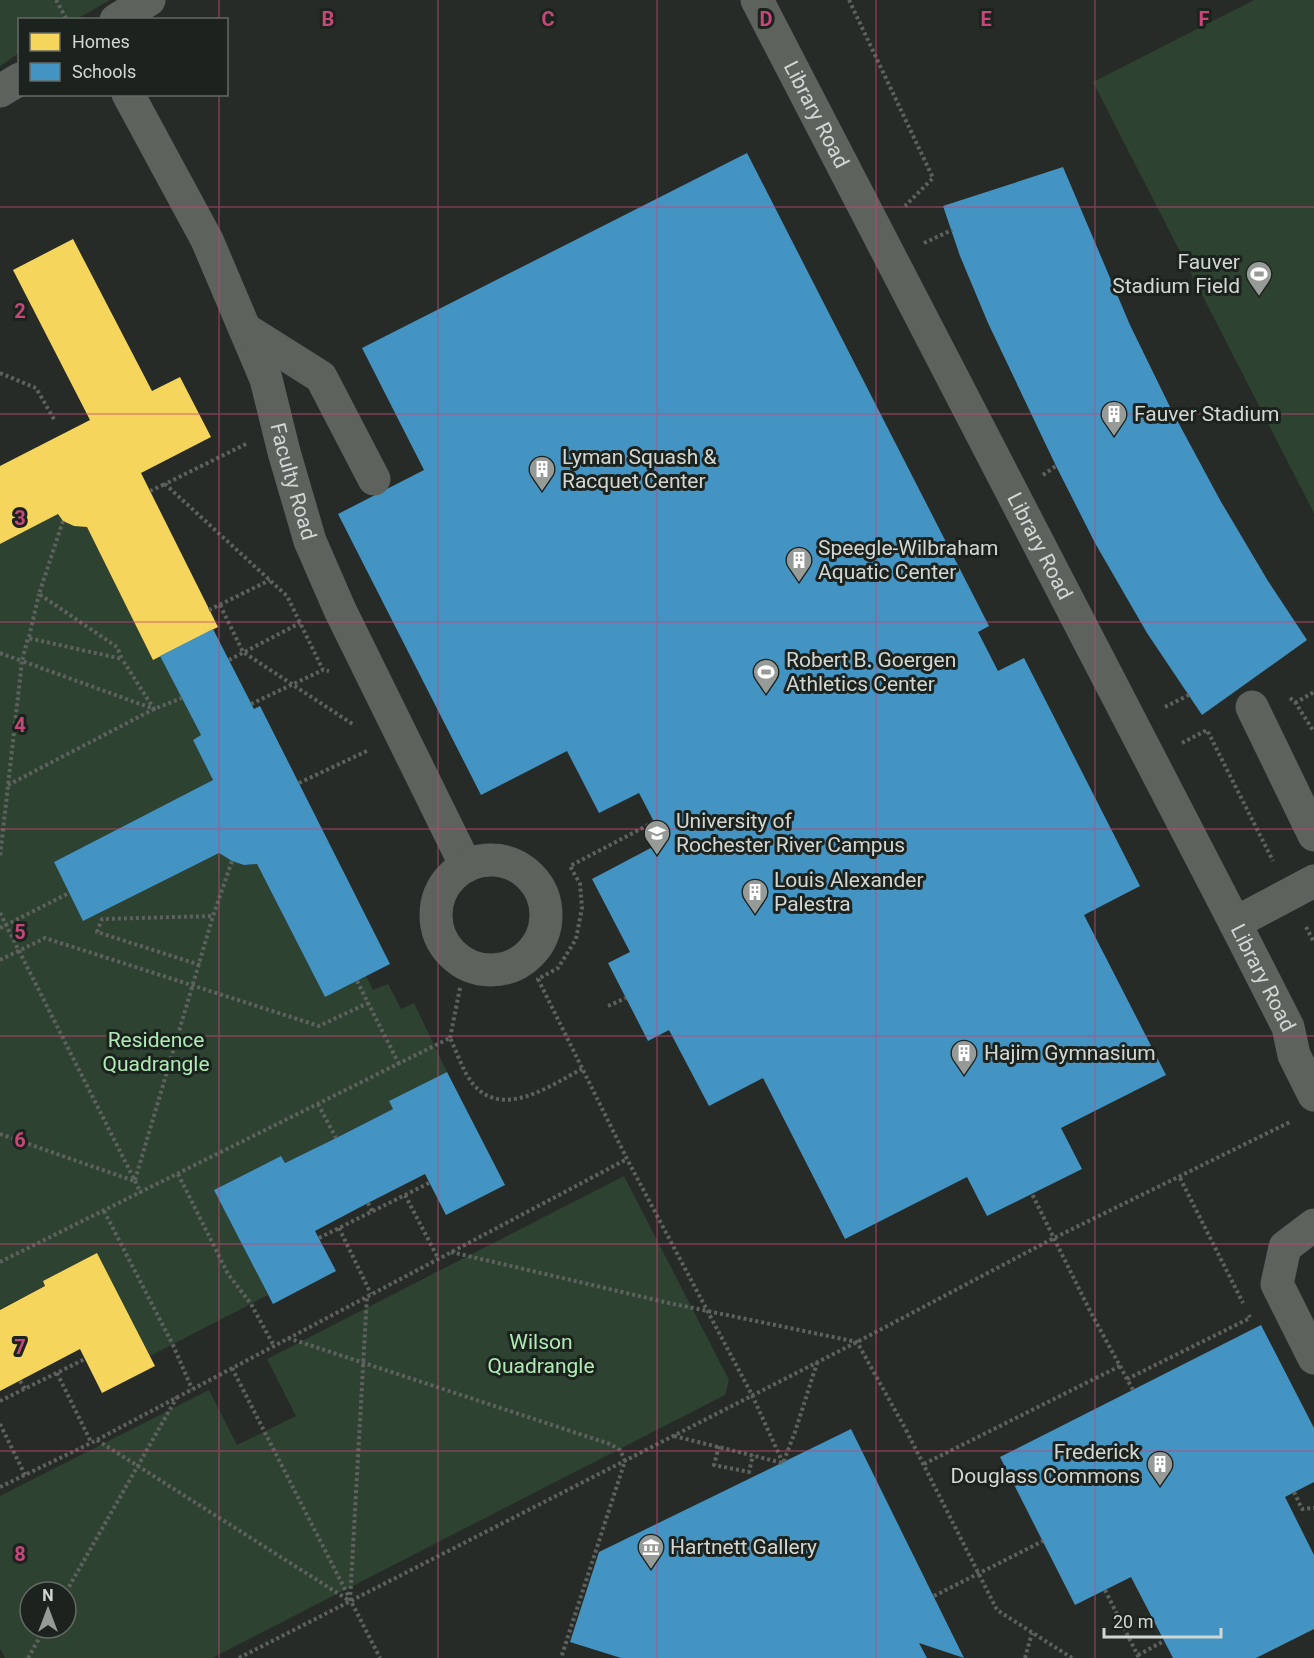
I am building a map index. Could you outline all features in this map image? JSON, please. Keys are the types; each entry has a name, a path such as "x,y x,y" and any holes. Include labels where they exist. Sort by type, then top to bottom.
{"street":[{"path":"119,18 149,0"},
{"name":"Library Road","path":"757,0 1288,1027 1305,1107"},
{"path":"0,91 18,80"},
{"name":"Faculty Road","path":"129,96 207,240 266,379 310,541 340,610 466,866"},
{"path":"245,329 321,377 374,479"},
{"path":"1252,707 1314,835"},
{"path":"1235,923 1314,881"},
{"path":"1314,1225 1285,1247 1277,1284 1314,1358"}],"path":[{"path":"56,0 67,18"},
{"path":"849,0 933,178 904,206 909,215"},
{"path":"923,243 951,230"},
{"path":"918,234 928,254"},
{"path":"0,373 36,388 54,421"},
{"path":"150,491 249,442"},
{"path":"1040,477 1056,466"},
{"path":"165,484 287,596 300,623"},
{"path":"0,857 22,661 39,594 63,521"},
{"path":"209,610 270,580"},
{"path":"39,594 117,647 122,659 154,709"},
{"path":"220,605 243,652 362,730"},
{"path":"229,660 309,618"},
{"path":"28,638 122,659"},
{"path":"0,653 154,709"},
{"path":"251,704 323,670"},
{"path":"1162,709 1189,694"},
{"path":"8,785 154,709 182,698"},
{"path":"1295,702 1314,732"},
{"path":"1176,735 1180,744 1207,730 1278,871"},
{"path":"299,783 372,748"},
{"path":"654,822 570,866 580,884 582,908 576,939 558,968 538,979 627,1159 752,1395 783,1462"},
{"path":"134,1181 213,916 232,861"},
{"path":"0,928 69,893"},
{"path":"0,913 141,1192"},
{"path":"200,965 97,932 102,919 213,916"},
{"path":"0,960 45,938 320,1026 368,1003"},
{"path":"357,981 399,1064"},
{"path":"460,988 450,1038 473,1083 490,1098 512,1100 532,1094 582,1068"},
{"path":"608,1006 626,998"},
{"path":"0,1262 450,1038"},
{"path":"318,1104 336,1138"},
{"path":"239,1658 857,1342 1054,1238 1180,1178 1305,1107"},
{"path":"0,1134 134,1181"},
{"path":"0,1487 91,1443 627,1159"},
{"path":"178,1174 228,1274 251,1304 274,1346"},
{"path":"1127,1379 1250,1318 1180,1178"},
{"path":"318,1238 429,1183"},
{"path":"1032,1194 1090,1311 1133,1390"},
{"path":"405,1195 438,1258"},
{"path":"368,1203 372,1211"},
{"path":"104,1211 173,1345 192,1389"},
{"path":"339,1228 369,1295 350,1601"},
{"path":"450,1252 707,1311 857,1342 924,1464 997,1610 1072,1658"},
{"path":"288,1338 610,1444 620,1450 625,1461 561,1658"},
{"path":"0,1401 85,1359"},
{"path":"783,1462 817,1362"},
{"path":"924,1464 1120,1366"},
{"path":"232,1368 380,1658"},
{"path":"57,1373 91,1443"},
{"path":"20,1380 25,1389"},
{"path":"73,1580 177,1396"},
{"path":"0,1424 25,1475"},
{"path":"903,1424 906,1430"},
{"path":"673,1436 783,1462"},
{"path":"96,1439 350,1601"},
{"path":"719,1446 714,1465 748,1472 753,1455"},
{"path":"1294,1492 1302,1509 1314,1508"},
{"path":"934,1596 1043,1541"},
{"path":"1105,1590 1139,1656 1164,1641"},
{"path":"1025,1658 1032,1633"},
{"path":"28,1658 38,1640"}],"green space":[{"path":"0,0 110,0 79,18 18,18 18,54 0,66"},
{"name":"Fauver Stadium Field","path":"1254,0 1314,0 1314,513 1093,82"},
{"name":"Residence Quadrangle","path":"58,514 70,524 87,527 153,659 160,656 201,735 193,740 213,780 54,862 83,920 219,853 237,862 257,864 325,997 366,976 373,990 388,984 401,1009 414,1003 447,1072 389,1101 393,1109 285,1163 281,1156 215,1190 268,1295 150,1356 97,1253 43,1281 45,1286 0,1309 0,544"},
{"name":"Wilson Quadrangle","path":"624,1176 729,1380 725,1395 212,1658 5,1658 0,1649 0,1496 209,1390 237,1445 296,1416 267,1359"}],"building: Homes":[{"path":"73,239 152,391 180,377 211,437 141,473 218,627 153,660 87,527 74,526 63,521 58,514 0,544 0,466 90,420 13,270"},
{"path":"97,1253 155,1366 102,1393 80,1349 0,1391 0,1310 45,1286 43,1281"}],"building: Schools":[{"path":"747,153 989,626 978,632 998,671 1024,658 1140,886 1084,915 1166,1075 1061,1128 1082,1169 987,1216 967,1177 845,1239 763,1078 709,1106 669,1030 648,1041 608,963 630,952 592,879 664,841 639,793 599,813 567,751 481,795 338,514 424,470 362,348"},
{"name":"Fauver Stadium","path":"1063,167 1130,325 1171,409 1220,500 1268,581 1307,640 1202,715 1147,633 1095,543 988,323 960,256 943,206"},
{"path":"213,629 254,709 260,706 390,964 325,997 257,864 244,865 219,853 83,921 54,862 213,780 193,740 201,735 160,656"},
{"path":"447,1072 505,1185 446,1215 425,1174 368,1203 315,1231 336,1271 273,1304 214,1190 281,1156 285,1163 336,1138 393,1109 389,1101"},
{"name":"Frederick Douglass Commons","path":"1261,1325 1314,1428 1314,1482 1285,1497 1314,1555 1314,1629 1256,1658 1173,1658 1131,1577 1075,1605 1000,1457"},
{"path":"851,1429 964,1658 919,1643 927,1658 621,1658 570,1642 599,1552"}],"place":[{"name":"Fauver Stadium Field","path":"1259,297"},
{"name":"Fauver Stadium","path":"1114,437"},
{"name":"Lyman Squash & Racquet Center","path":"542,492"},
{"name":"Speegle-Wilbraham Aquatic Center","path":"799,583"},
{"name":"Robert B. Goergen Athletics Center","path":"766,695"},
{"name":"University of Rochester River Campus","path":"657,856"},
{"name":"Louis Alexander Palestra","path":"755,915"},
{"name":"Hajim Gymnasium","path":"964,1076"},
{"name":"Frederick Douglass Commons","path":"1160,1487"},
{"name":"Hartnett Gallery","path":"651,1570"}]}
